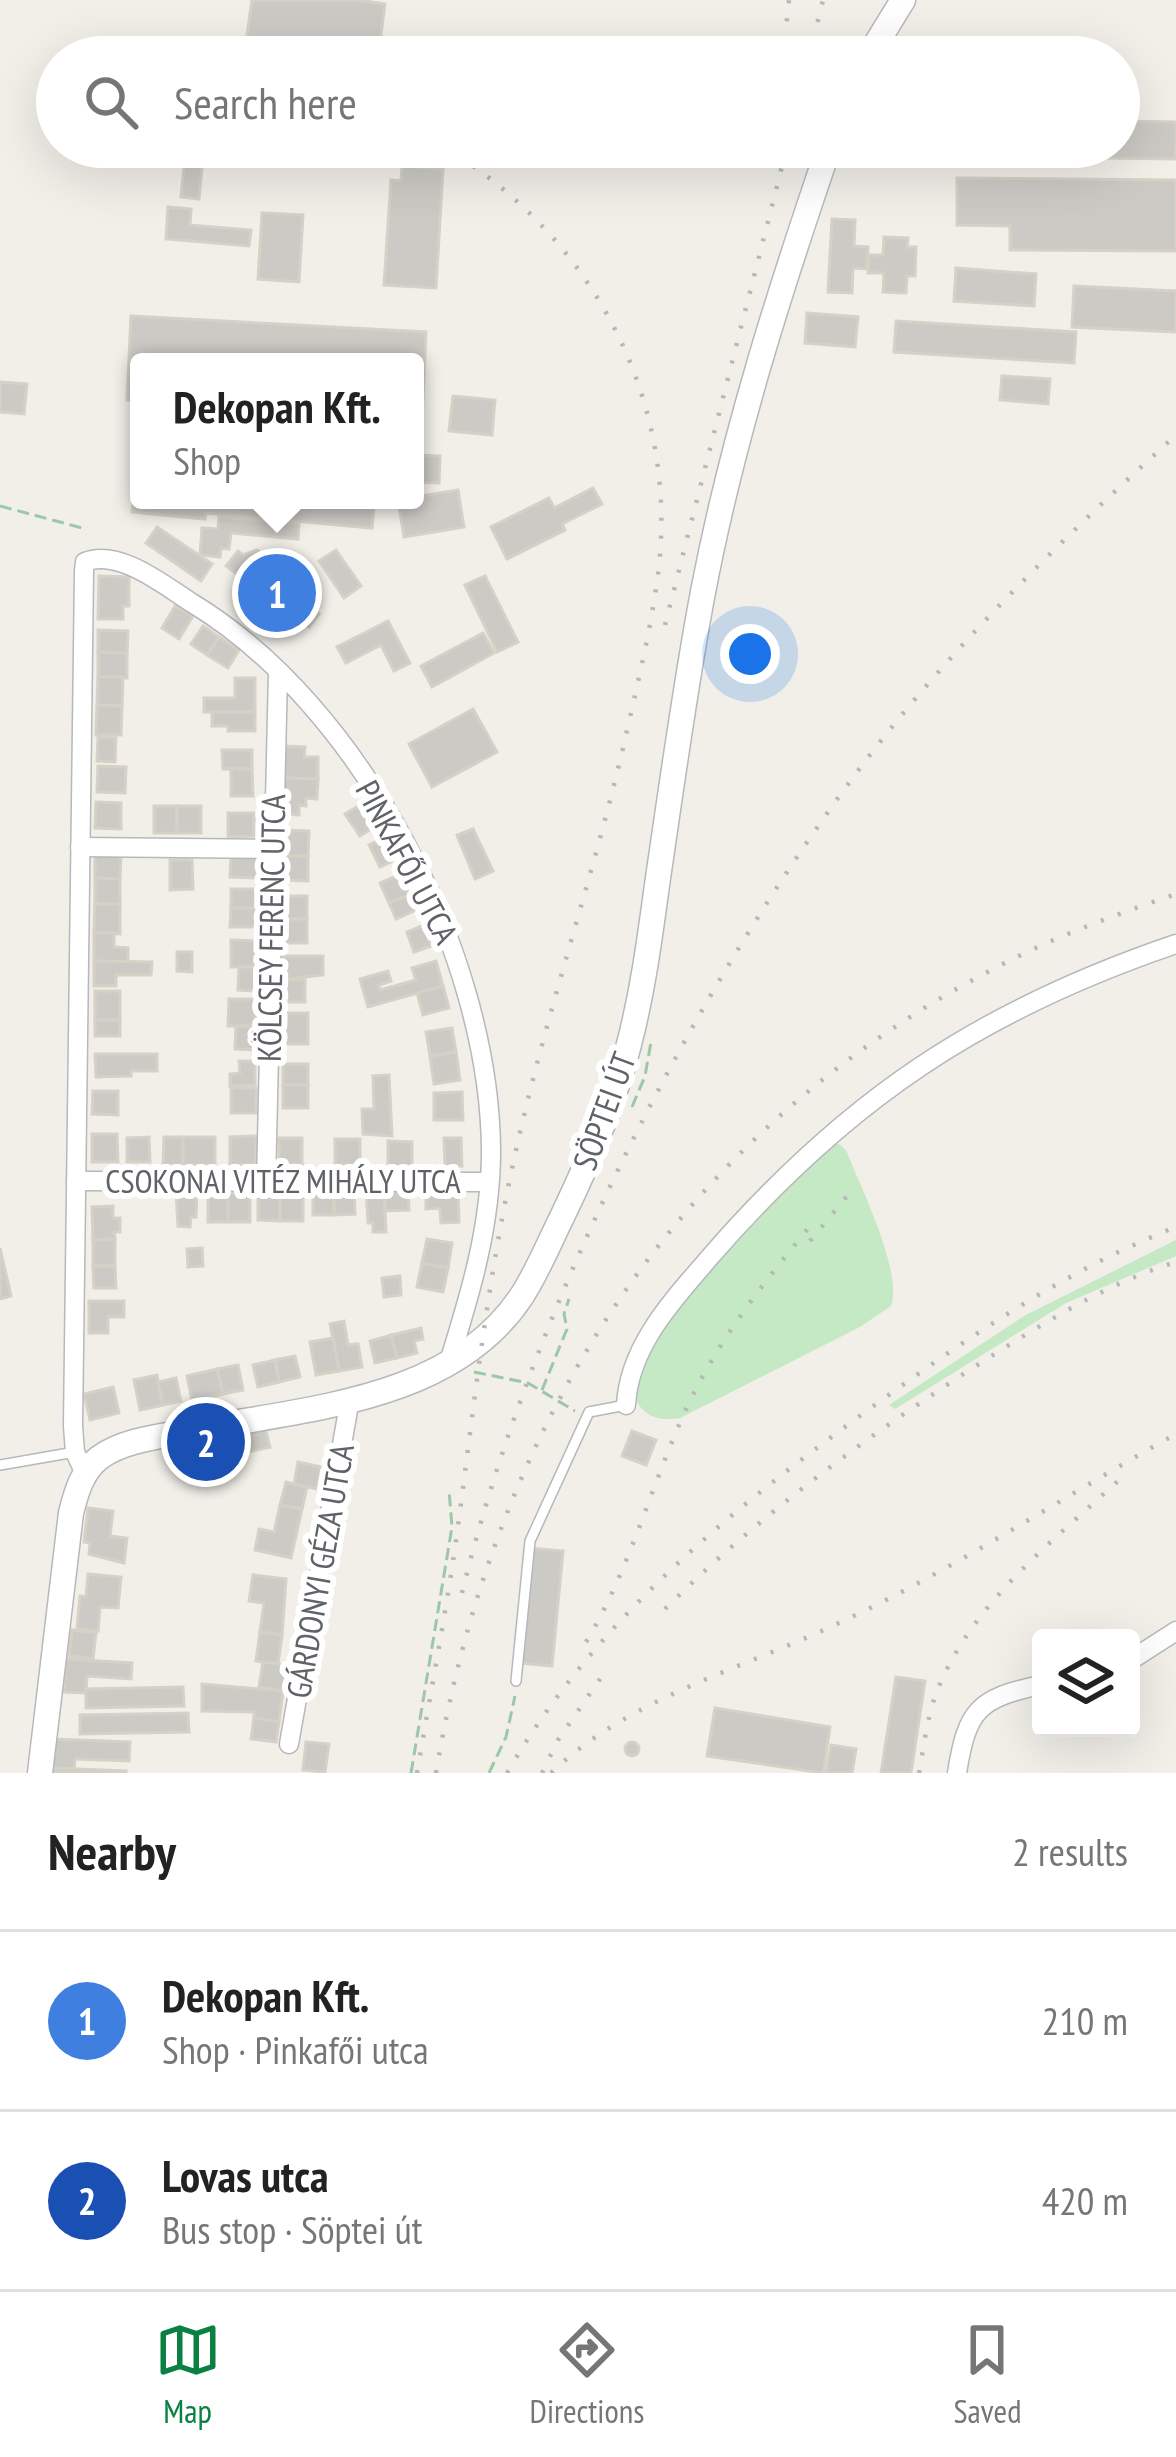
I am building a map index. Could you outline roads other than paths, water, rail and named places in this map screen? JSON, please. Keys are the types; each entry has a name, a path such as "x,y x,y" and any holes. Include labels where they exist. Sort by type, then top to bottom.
{"street":[{"path":"881,36 903,0"},
{"name":"SÖPTEI ÚT","path":"80,1463 150,1439 350,1399 416,1380 458,1359 510,1314 526,1290 616,1089 644,984 688,677 718,518 751,387 822,168"},
{"name":"PINKAFŐI UTCA","path":"80,848 83,571 93,558 122,562 209,613 278,673 335,735 418,866 454,946 484,1063 490,1182 458,1359"},
{"name":"KÖLCSEY FERENC UTCA","path":"266,1183 278,673"},
{"path":"40,1773 80,1463 76,1181 80,848 273,849"},
{"path":"626,1406 631,1369 663,1315 798,1160 885,1090 983,1025 1099,970 1176,944"},
{"name":"CSOKONAI VITÉZ MIHÁLY UTCA","path":"76,1181 490,1182"},
{"name":"GÁRDONYI GÉZA UTCA","path":"289,1744 350,1399"},
{"path":"1140,1654 1176,1631"},
{"path":"957,1773 967,1726 975,1712 1000,1694 1032,1687"}],"lane":[{"path":"516,1681 530,1540 589,1412 626,1406"},
{"path":"0,1465 80,1463"}],"railway":[{"path":"785,36 789,0"},
{"path":"814,36 823,0"},
{"path":"417,1773 452,1570 503,1211 538,1059 611,797 659,566 661,503 654,441 637,381 613,325 581,273 542,226 474,168"},
{"path":"665,625 782,168"},
{"path":"462,1593 529,1377 573,1268 623,1159 737,952 863,764 935,676 1052,552 1176,435"},
{"path":"436,1773 465,1639 508,1511 563,1392 632,1282 714,1181 809,1091 918,1012 1040,946 1176,894"},
{"path":"810,1241 848,1195"},
{"path":"586,1642 616,1584 702,1378 747,1307 816,1219"},
{"path":"507,1773 584,1662 629,1612 778,1478 990,1325 1062,1281 1176,1227"},
{"path":"665,1609 777,1509 940,1389 1076,1306 1176,1262"},
{"path":"551,1773 582,1747 652,1704 884,1601 1176,1434"},
{"path":"919,1773 937,1691 971,1630 1016,1576 1119,1480"},
{"path":"542,1773 558,1740 602,1676"}],"place":[{"name":"Dekopan Kft.","path":"277,593"},
{"name":"Lovas utca","path":"206,1442"}]}
